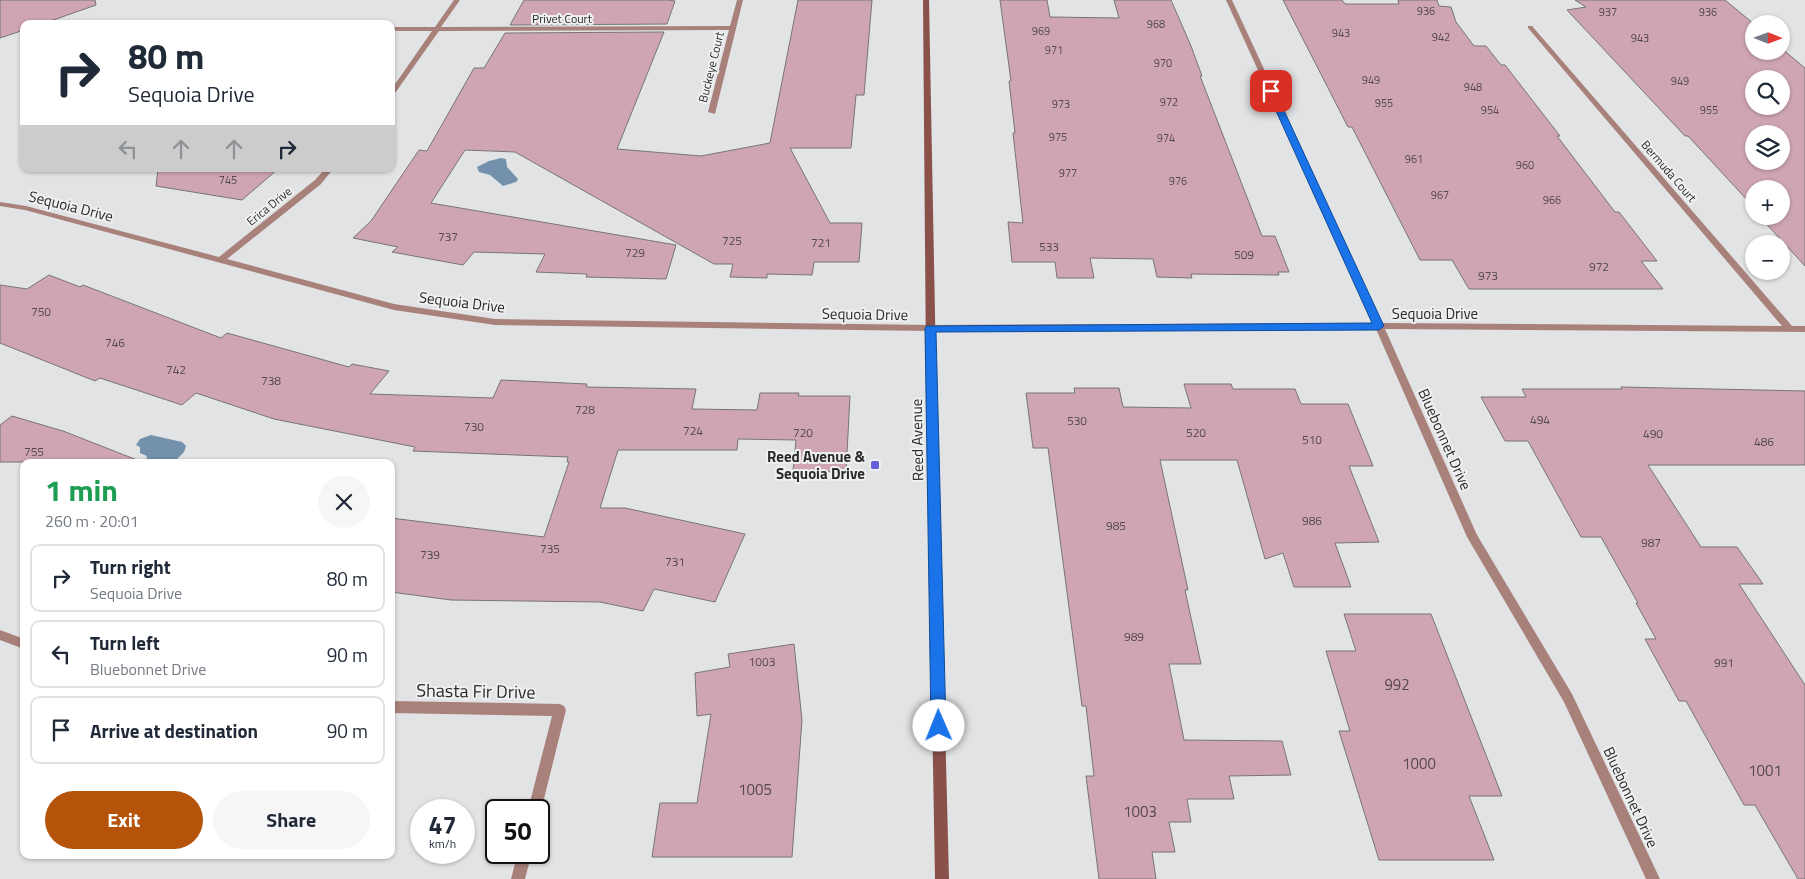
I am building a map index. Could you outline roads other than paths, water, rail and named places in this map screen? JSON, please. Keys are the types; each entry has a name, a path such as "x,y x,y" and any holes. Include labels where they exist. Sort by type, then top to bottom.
{"main road":[{"name":"Reed Avenue","path":"926,0 930,328 942,879"}],"street":[{"path":"395,89 457,0"},
{"name":"Buckeye Court","path":"712,112 740,0"},
{"name":"Bluebonnet Drive","path":"1229,0 1379,326 1472,537 1568,698 1653,879"},
{"name":"Bermuda Court","path":"1530,27 1790,329"},
{"name":"Privet Court","path":"395,29 733,28"},
{"name":"Erica Drive","path":"222,259 318,182 326,172"},
{"name":"Sequoia Drive","path":"0,204 26,208 222,259 394,307 495,322 930,328 1379,326 1805,329"},
{"path":"0,635 20,642"},
{"name":"Shasta Fir Drive","path":"395,707 560,710 538,799"},
{"path":"518,879 522,864"}],"water":[{"path":"501,158 506,159 507,167 518,179 516,182 503,186 490,175 479,172 477,167"},
{"path":"151,435 182,442 186,446 184,452 177,459 146,459 147,456 140,453 140,447 136,445 140,439"}],"place":[{"name":"Reed Avenue & Sequoia Drive","path":"875,465"}]}
